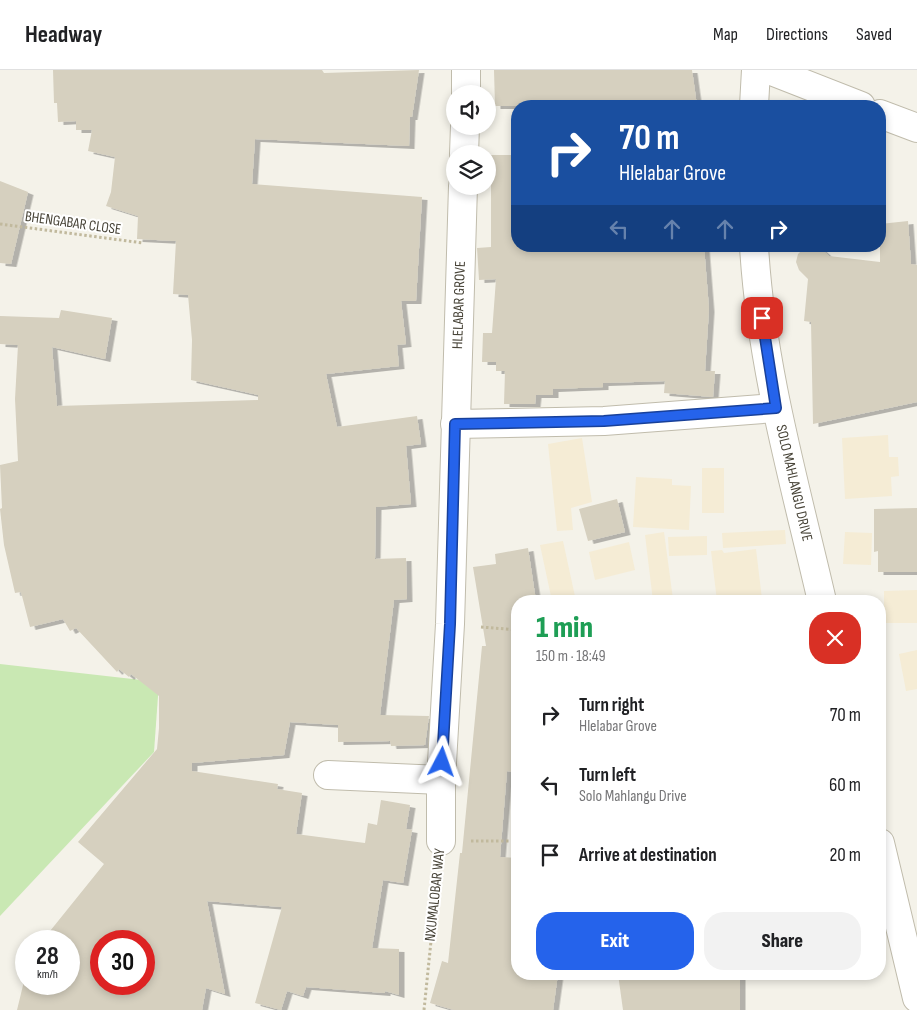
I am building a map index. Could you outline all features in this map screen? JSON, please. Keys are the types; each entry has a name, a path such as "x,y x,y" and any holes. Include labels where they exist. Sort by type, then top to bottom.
{"street":[{"path":"466,70 466,85"},
{"path":"754,100 756,70"},
{"path":"769,70 846,100"},
{"path":"886,116 917,128"},
{"name":"HLELABAR GROVE","path":"441,780 450,624 463,195"},
{"name":"SOLO MAHLANGU DRIVE","path":"755,252 763,325 776,408 821,595"},
{"path":"455,424 604,421 776,408"},
{"path":"328,774 441,780"},
{"name":"NXUMALOBAR WAY","path":"441,780 441,841"},
{"path":"886,868 917,998"}],"path":[{"name":"BHENGABAR CLOSE","path":"0,224 143,244"},
{"path":"441,841 511,842"},
{"name":"NXUMALOBAR WAY","path":"424,1010 441,841"}],"shaded area":[{"path":"888,435 889,457 898,457 899,476 891,477 892,496 845,499 842,438"},
{"path":"582,438 592,502 571,508 573,530 557,531 548,444"},
{"path":"702,468 724,468 724,513 702,513"},
{"path":"636,477 672,479 672,485 691,486 689,530 633,527"},
{"path":"785,530 786,544 723,548 722,533"},
{"path":"664,532 672,595 652,595 645,535"},
{"path":"845,532 872,533 871,565 843,564"},
{"path":"707,536 707,555 669,556 668,537"},
{"path":"563,541 575,595 551,595 540,545"},
{"path":"629,542 635,570 595,580 589,552"},
{"path":"756,549 762,595 716,595 711,551 722,550 724,553"},
{"path":"917,590 917,623 886,623 886,595 884,595 884,591"},
{"path":"917,650 917,689 906,691 899,654"}],"green space":[{"path":"0,664 159,682 154,752 0,916"}],"building":[{"path":"53,70 322,70 324,73 419,70 412,117 410,117 409,146 255,139 252,184 422,197 416,301 401,301 406,344 397,345 399,366 326,374 337,427 417,416 421,444 406,446 411,504 376,507 375,559 406,558 407,599 394,600 380,715 429,716 425,745 391,746 390,741 338,742 338,725 290,722 284,755 192,763 192,771 278,784 277,789 302,793 296,834 365,843 368,823 377,825 381,800 410,805 406,829 412,830 403,883 383,880 372,948 399,949 399,995 385,991 385,993 306,987 303,996 287,991 281,1010 255,1003 282,907 207,901 225,994 206,988 202,1010 17,1010 21,995 80,995 80,930 51,930 104,864 78,842 157,749 159,696 131,674 129,677 119,669 117,672 76,628 70,631 63,619 30,627 21,592 15,593 4,545 0,509 2,508 0,465 18,461 15,399 18,345 0,344 0,316 59,318 61,310 112,318 105,359 52,347 57,406 258,400 258,395 191,380 192,340 188,295 173,294 176,241 137,239 138,216 106,206 111,192 115,157 88,151 92,130 76,130 76,121 58,122 57,103 54,103"},
{"path":"494,70 692,70 696,100 511,100 511,106 496,106"},
{"path":"496,155 511,155 511,252 704,252 709,309 705,371 715,371 713,397 664,393 665,381 603,383 603,387 553,389 553,395 536,395 535,404 504,404 505,371 496,371 496,362 482,362 483,333 492,333 496,279 479,280 477,248 491,247 491,195 496,195"},
{"path":"0,181 28,192 11,264 0,263"},
{"path":"908,221 911,264 917,265 917,402 813,424 811,322 804,321 808,279 799,270 796,262 798,254 800,252 824,252 829,256 880,262 880,252 886,252 886,223"},
{"path":"617,499 625,532 588,541 579,509"},
{"path":"917,508 917,572 878,572 878,551 874,552 874,509"},
{"path":"528,548 535,595 511,595 511,772 507,771 500,857 511,858 511,980 557,980 553,1010 454,1010 430,1003 442,961 448,963 460,853 462,853 482,646 486,646 473,567 496,564 495,554"},
{"path":"619,980 740,980 740,1010 623,1010"}],"route":[{"path":"442,762 450,624 455,424 604,421 776,408 762,318"}]}
